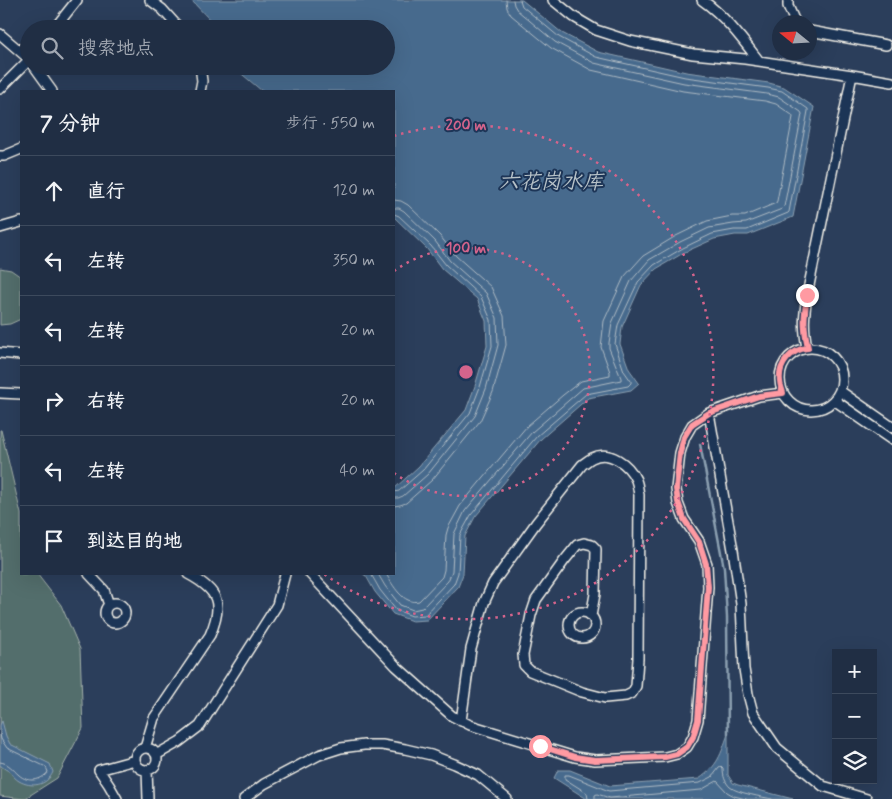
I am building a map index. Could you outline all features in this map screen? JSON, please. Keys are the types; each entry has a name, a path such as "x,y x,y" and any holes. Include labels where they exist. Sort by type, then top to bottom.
{"street":[{"path":"61,20 77,0"},
{"path":"150,0 172,20"},
{"path":"552,0 574,17 596,30 630,41 693,54 759,61 892,82"},
{"path":"702,0 732,27 759,61"},
{"path":"788,0 788,6 792,15"},
{"path":"817,32 886,45"},
{"path":"0,34 20,51"},
{"path":"0,89 20,68"},
{"path":"40,75 51,90"},
{"path":"200,90 201,75"},
{"path":"808,348 804,330 807,295 852,75"},
{"path":"0,156 20,148"},
{"path":"0,228 20,222"},
{"path":"814,347 828,352 837,360 842,371 840,391 834,400 819,409 804,409 791,403 783,393 780,383 783,364 791,354 802,348 814,347"},
{"path":"0,353 20,355"},
{"path":"840,391 892,426"},
{"path":"0,393 20,394"},
{"path":"311,575 396,666 452,716 470,725 575,757 595,760 665,757 677,754 687,747 693,737 698,720 708,587 706,564 699,542 684,519 678,502 676,489 680,453 684,437 692,424 709,413 759,396 783,393"},
{"path":"834,400 892,440"},
{"path":"709,413 741,604 744,669 753,713 777,748 823,786 866,799"},
{"path":"461,720 471,649 484,603 493,583 536,523 582,465 591,458 608,455 623,463 631,472 637,482 639,495 638,659 636,686 632,693 626,696 605,698 582,692 530,671 524,664 523,655 536,600 577,545 584,543 592,545 596,549 595,594 591,616"},
{"path":"90,575 104,590 109,605"},
{"path":"145,748 154,718 210,635 216,621 218,609 215,598 209,589 190,575"},
{"path":"156,755 179,742 200,726 277,605 285,575"},
{"path":"244,799 264,784 319,755 341,748 364,745 405,748 431,755 478,775 507,799"},
{"path":"145,748 153,750 156,755 154,767 147,770 140,769 136,764 135,756 138,751 145,748"},
{"path":"117,799 99,770 135,760"},
{"path":"147,770 148,799"}],"green space":[{"path":"0,268 11,270 20,276 20,319 10,324 0,325"},
{"path":"1,430 20,510 20,575 38,575 61,605 80,649 83,728 57,778 24,799 0,796"}],"water":[{"name":"六花岗水库","path":"191,0 522,0 562,33 598,52 686,72 769,83 784,87 814,107 793,217 748,235 735,235 714,239 685,252 656,269 641,285 622,327 620,344 629,369 639,383 631,390 588,398 541,439 475,517 465,536 463,574 458,587 427,620 412,621 393,614 375,592 364,575 395,575 395,488 419,466 466,410 487,346 486,321 477,299 442,269 427,249 395,218 395,90 261,90 243,75 395,75 395,20 210,20"},
{"path":"2,721 10,744 50,764 53,772 43,783 29,785 24,783 0,765 0,725"},
{"path":"728,734 728,775 733,783 793,799 587,799 554,778 558,770 570,770 610,786 699,779 715,764 721,754"}],"waterway":[{"path":"700,444 724,568 727,617 728,734"}],"route":[{"path":"540,746 575,757 595,760 665,757 677,754 687,747 693,737 698,720 708,587 706,564 699,542 684,519 678,502 676,489 680,453 684,437 692,424 709,413 759,396 783,393 780,383 783,364 791,354 802,348 808,348 804,330 807,295"}]}
